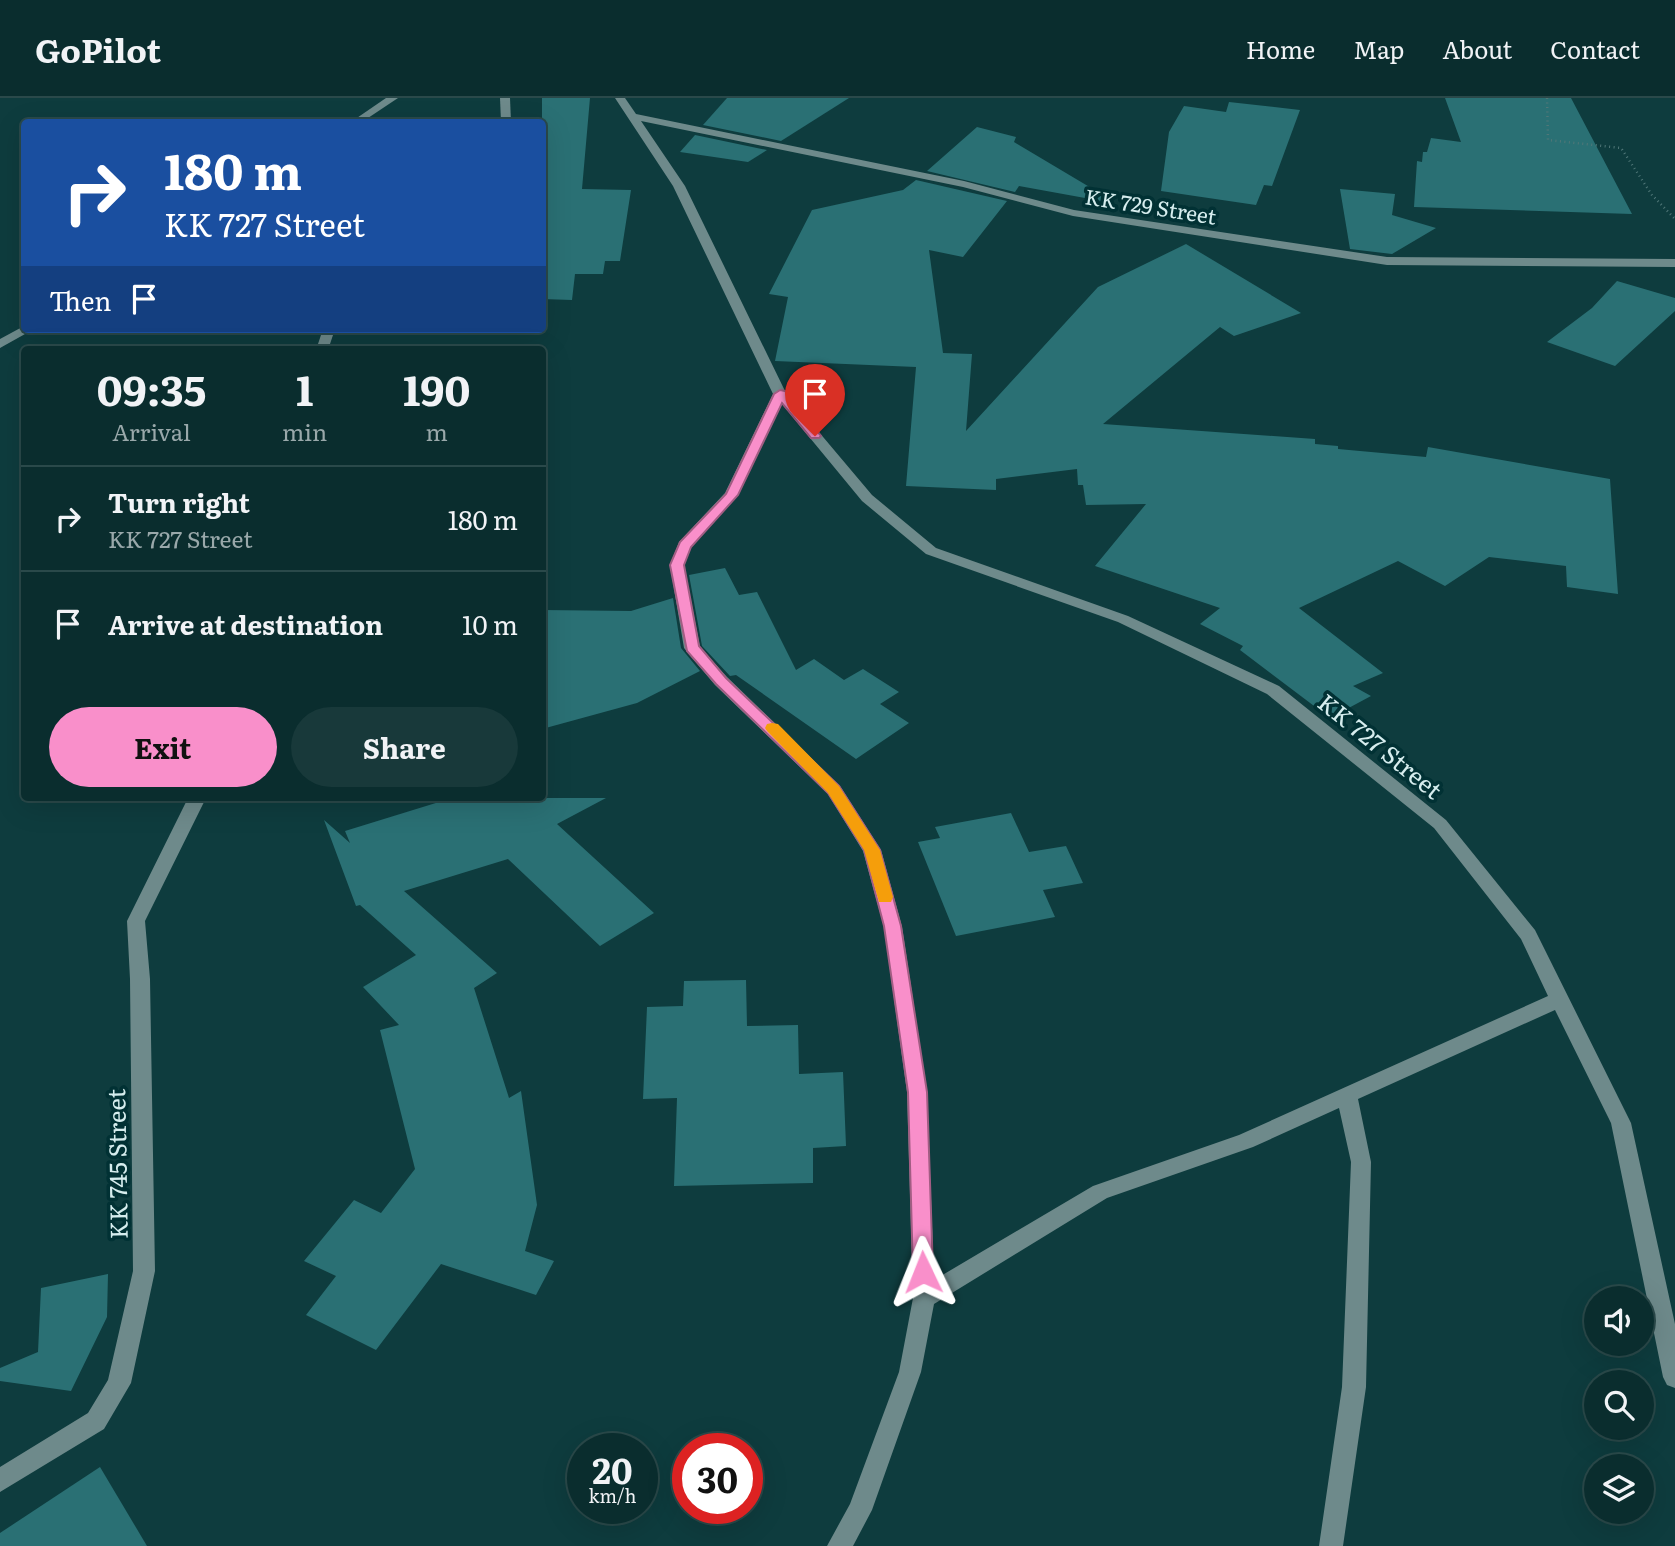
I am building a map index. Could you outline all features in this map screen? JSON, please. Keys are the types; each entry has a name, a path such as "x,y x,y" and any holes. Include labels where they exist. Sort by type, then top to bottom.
{"street":[{"path":"361,119 393,98"},
{"path":"505,98 506,119"},
{"name":"KK 727 Street","path":"620,98 679,186 780,394 867,498 931,551 1124,619 1273,690 1440,824 1528,935 1622,1123 1675,1377"},
{"name":"KK 729 Street","path":"630,116 964,184 1073,213 1387,261 1675,262"},
{"path":"0,344 21,333"},
{"path":"780,394 731,495 684,545 677,565 692,648 721,681 834,790 872,850 893,926 918,1092 924,1298 911,1372 860,1510 839,1546"},
{"name":"KK 745 Street","path":"0,1480 96,1421 119,1383 144,1271 140,979 136,921 196,801"},
{"path":"924,1298 1100,1192 1246,1141 1560,999"},
{"path":"1331,1546 1354,1387 1361,1162 1347,1096"}],"path":[{"path":"1547,98 1548,140 1621,148 1652,195 1675,219"}],"building":[{"path":"542,98 590,98 582,189 631,190 620,261 605,261 603,274 575,274 572,300 546,299 546,119 542,119"},
{"path":"727,98 849,98 781,141 703,125"},
{"path":"1445,98 1571,98 1632,214 1414,207 1417,161 1422,162 1423,152 1427,152 1431,138 1461,142"},
{"path":"1229,102 1300,110 1272,186 1264,185 1256,205 1161,191 1169,132 1184,106 1226,112"},
{"path":"977,127 1016,137 1014,142 1108,198 1107,202 1019,186 1015,192 927,171"},
{"path":"695,135 767,150 748,162 680,152"},
{"path":"916,180 1007,201 963,257 929,250 943,353 972,354 966,431 1098,287 1186,244 1301,313 1234,336 1220,327 1103,424 1315,439 1315,444 1338,446 1338,449 1426,457 1428,447 1610,479 1618,594 1567,587 1566,566 1489,557 1445,586 1398,561 1299,608 1383,673 1353,686 1371,696 1330,718 1240,650 1243,646 1200,624 1220,608 1095,566 1146,504 1086,505 1083,485 1078,485 1077,469 996,479 996,490 906,486 916,367 775,361 788,297 769,294 812,210 903,190"},
{"path":"1340,189 1395,194 1392,215 1436,228 1392,254 1350,249"},
{"path":"1617,281 1675,298 1675,311 1615,366 1547,342 1592,308"},
{"path":"725,568 739,595 757,592 796,670 814,659 844,680 863,669 899,692 880,704 909,723 856,759 736,675 730,676 702,646 689,575"},
{"path":"673,598 681,648 700,671 637,703 546,728 546,610 631,611"},
{"path":"606,798 557,824 654,913 600,946 508,859 404,891 497,973 474,988 509,1098 521,1091 537,1205 525,1251 554,1261 536,1295 441,1264 376,1350 306,1315 336,1276 304,1261 354,1200 381,1213 415,1169 380,1030 399,1025 363,987 416,955 360,905 356,906 324,820 350,843 345,831 442,801"},
{"path":"1011,813 1029,852 1066,846 1083,883 1043,890 1055,917 956,936 918,842 940,838 935,827"},
{"path":"746,980 747,1026 798,1025 799,1074 843,1072 846,1146 813,1148 813,1183 674,1186 677,1098 643,1099 647,1007 683,1006 684,981"},
{"path":"108,1274 107,1317 71,1391 0,1381 0,1368 38,1352 41,1288"},
{"path":"100,1467 147,1546 0,1546 0,1533"}],"slow traffic":[{"path":"772,728 834,790 872,850 885,897"}],"route":[{"path":"815,436 780,394 731,495 684,545 677,565 692,648 721,681 834,790 872,850 893,926 918,1092 923,1272"}]}
